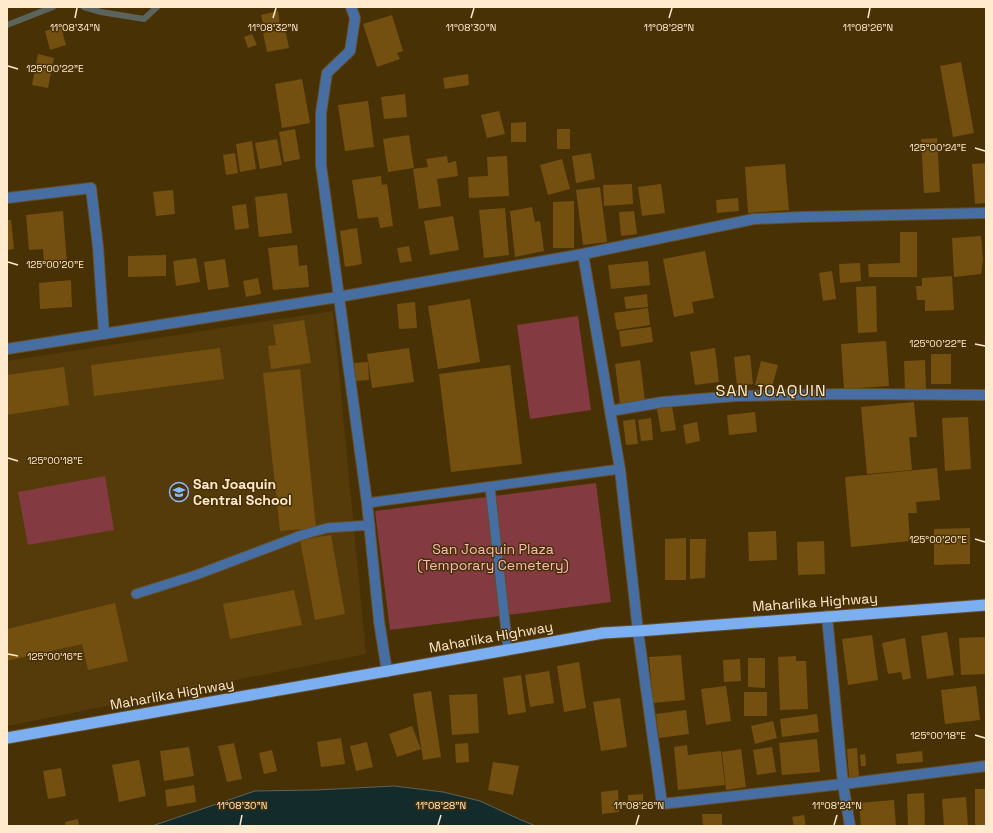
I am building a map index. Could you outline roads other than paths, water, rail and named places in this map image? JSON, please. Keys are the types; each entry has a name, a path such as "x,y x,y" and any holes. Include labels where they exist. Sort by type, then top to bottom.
{"highway":[{"name":"Maharlika Highway","path":"7,738 603,633 986,605"}],"street":[{"path":"351,7 355,18 350,50 327,73 321,113 321,165 370,525 379,621 387,672"},
{"path":"7,198 91,188 98,247 104,334"},
{"path":"7,349 338,297 583,254 754,219 986,213"},
{"path":"583,254 620,469 638,631 662,804 843,784 986,766"},
{"path":"610,411 663,402 736,396 845,394 986,395"},
{"path":"827,616 843,784 850,826"}],"lane":[{"path":"367,503 620,469"},
{"path":"490,487 508,649"},
{"path":"136,594 196,575 302,535 327,528 370,525"}],"water":[{"path":"394,786 443,792 480,801 536,826 152,826 255,791"}],"waterway":[{"path":"7,25 53,7"},
{"path":"84,7 101,12 144,19 157,7"}],"place":[{"name":"San Joaquin Central School","path":"179,492"}],"district":[{"name":"SAN JOAQUIN","path":"771,390"}],"park label":[{"name":"San Joaquin Plaza (Temporary Cemetery)","path":"493,558"}]}
